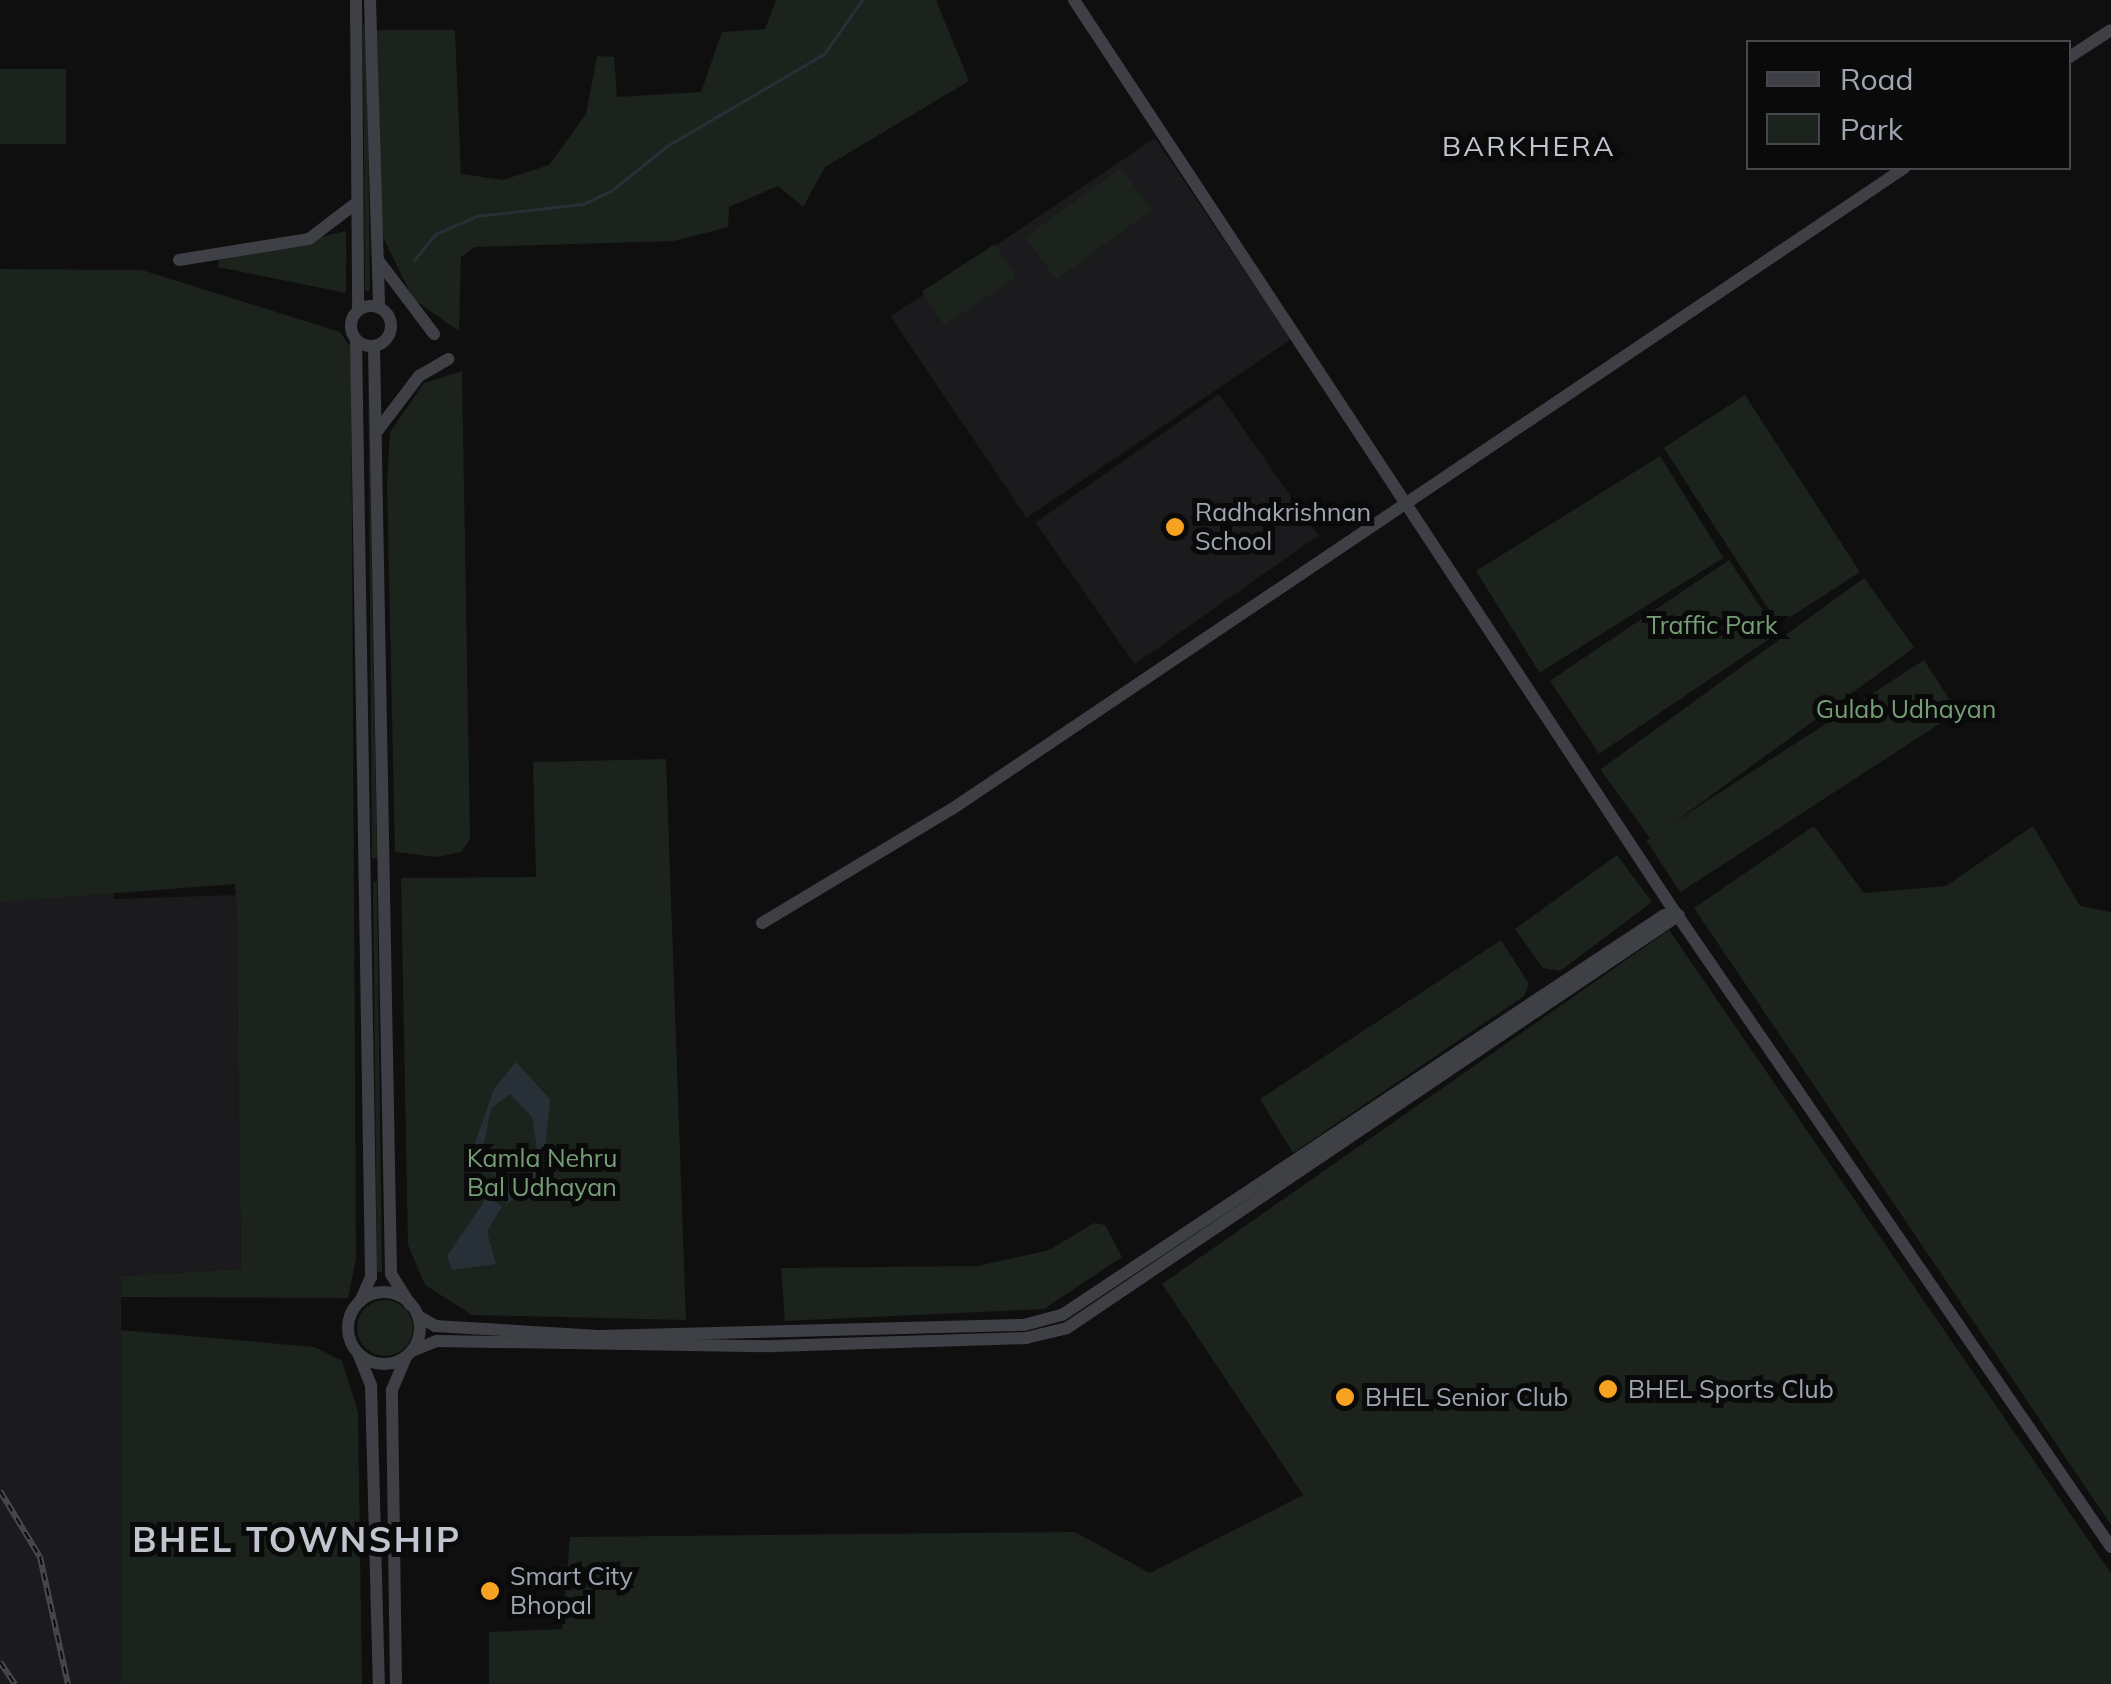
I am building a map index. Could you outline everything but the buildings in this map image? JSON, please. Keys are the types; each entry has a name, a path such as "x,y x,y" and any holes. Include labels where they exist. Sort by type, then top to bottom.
{"main road":[{"path":"356,0 363,16 379,307 391,330 374,346 391,1274 414,1310 409,1354 392,1390 396,1684"},
{"path":"370,0 363,16 356,340 363,353 371,1258 349,1332 371,1386 379,1684"},
{"path":"1074,0 1676,912 2111,1547"},
{"path":"2071,56 2111,30"},
{"path":"762,923 952,809 1901,170"},
{"path":"178,260 309,239 345,220 357,201"},
{"path":"375,253 434,334"},
{"path":"358,310 379,307"},
{"path":"356,340 374,346"},
{"path":"376,434 399,396 448,359"},
{"path":"358,1353 386,1364 437,1341 898,1329 1062,1316 1676,912"},
{"path":"360,1302 391,1293 434,1326 508,1337"}],"shaded area":[{"path":"1155,138 1291,339 1026,518 891,316"},
{"path":"0,364 106,396 114,899 236,895 241,1269 121,1276 121,1684 0,1684"},
{"name":"Radhakrishnan School","path":"1219,394 1318,536 1135,664 1036,522"},
{"path":"516,1062 550,1099 543,1172 507,1204 502,1180 476,1161 475,1143 494,1089","holes":["510,1094 532,1117 539,1161 531,1176 513,1181 490,1171 482,1155 491,1108"]},
{"path":"487,1197 502,1206 487,1232 496,1264 452,1270 447,1256"}],"green space":[{"path":"776,0 936,0 969,81 825,167 803,207 778,186 729,207 728,227 674,241 475,247 461,257 459,331 413,299 381,233 377,30 455,30 461,174 503,180 549,165 586,114 597,56 614,57 617,97 701,92 722,32 765,29"},
{"path":"363,25 367,25 370,291 365,291"},
{"path":"0,69 66,69 66,144 0,144"},
{"path":"1121,168 1152,210 1056,279 1026,237"},
{"path":"346,231 346,293 218,267 219,260"},
{"path":"995,244 1017,278 944,325 922,291"},
{"path":"0,269 142,270 340,332 351,348 356,1259 348,1298 121,1297 121,1276 241,1269 235,884 0,902"},
{"path":"368,359 377,858 372,858"},
{"path":"462,371 470,839 461,852 437,857 395,852 387,482 390,432 424,383"},
{"path":"1745,395 1860,572 1779,625 1664,448"},
{"path":"1660,456 1724,558 1540,673 1476,571"},
{"name":"Traffic Park","path":"1729,560 1778,633 1599,754 1550,681"},
{"path":"1864,578 1915,648 1651,839 1600,770"},
{"name":"Gulab Udhayan","path":"1924,660 1958,712 1680,892 1646,840"},
{"name":"Kamla Nehru Bal Udhayan","path":"666,759 686,1320 472,1315 425,1285 408,1245 401,878 536,877 533,762"},
{"path":"1814,826 1864,893 1946,886 2033,826 2080,906 2111,912 2111,1525 1694,908"},
{"path":"1617,855 1652,902 1560,971 1543,968 1515,929"},
{"path":"373,882 377,882 382,1272 377,1272"},
{"name":"BHEL Sports Club","path":"1669,930 2111,1573 2111,1684 489,1684 489,1632 562,1629 570,1537 1075,1532 1150,1573 1303,1495 1162,1284"},
{"path":"1501,940 1529,984 1524,996 1293,1153 1260,1099"},
{"path":"1094,1223 1105,1225 1122,1257 1044,1309 785,1321 781,1268 978,1266 1049,1250"},
{"path":"385,1300 405,1308 413,1328 405,1348 385,1356 365,1348 357,1328 365,1308"},
{"path":"121,1330 315,1347 342,1361 358,1412 362,1684 121,1684"}],"waterway":[{"path":"414,260 436,234 477,216 583,204 611,191 667,146 824,54 862,0"}],"railway":[{"path":"0,1491 40,1557 68,1684"},
{"path":"0,1662 15,1684"}],"place":[{"name":"Radhakrishnan School","path":"1175,527"},
{"name":"BHEL Sports Club","path":"1608,1389"},
{"name":"BHEL Senior Club","path":"1345,1397"},
{"name":"Smart City Bhopal","path":"490,1591"}],"district":[{"name":"BARKHERA","path":"1529,146"},
{"name":"BHEL TOWNSHIP","path":"297,1539"}]}
